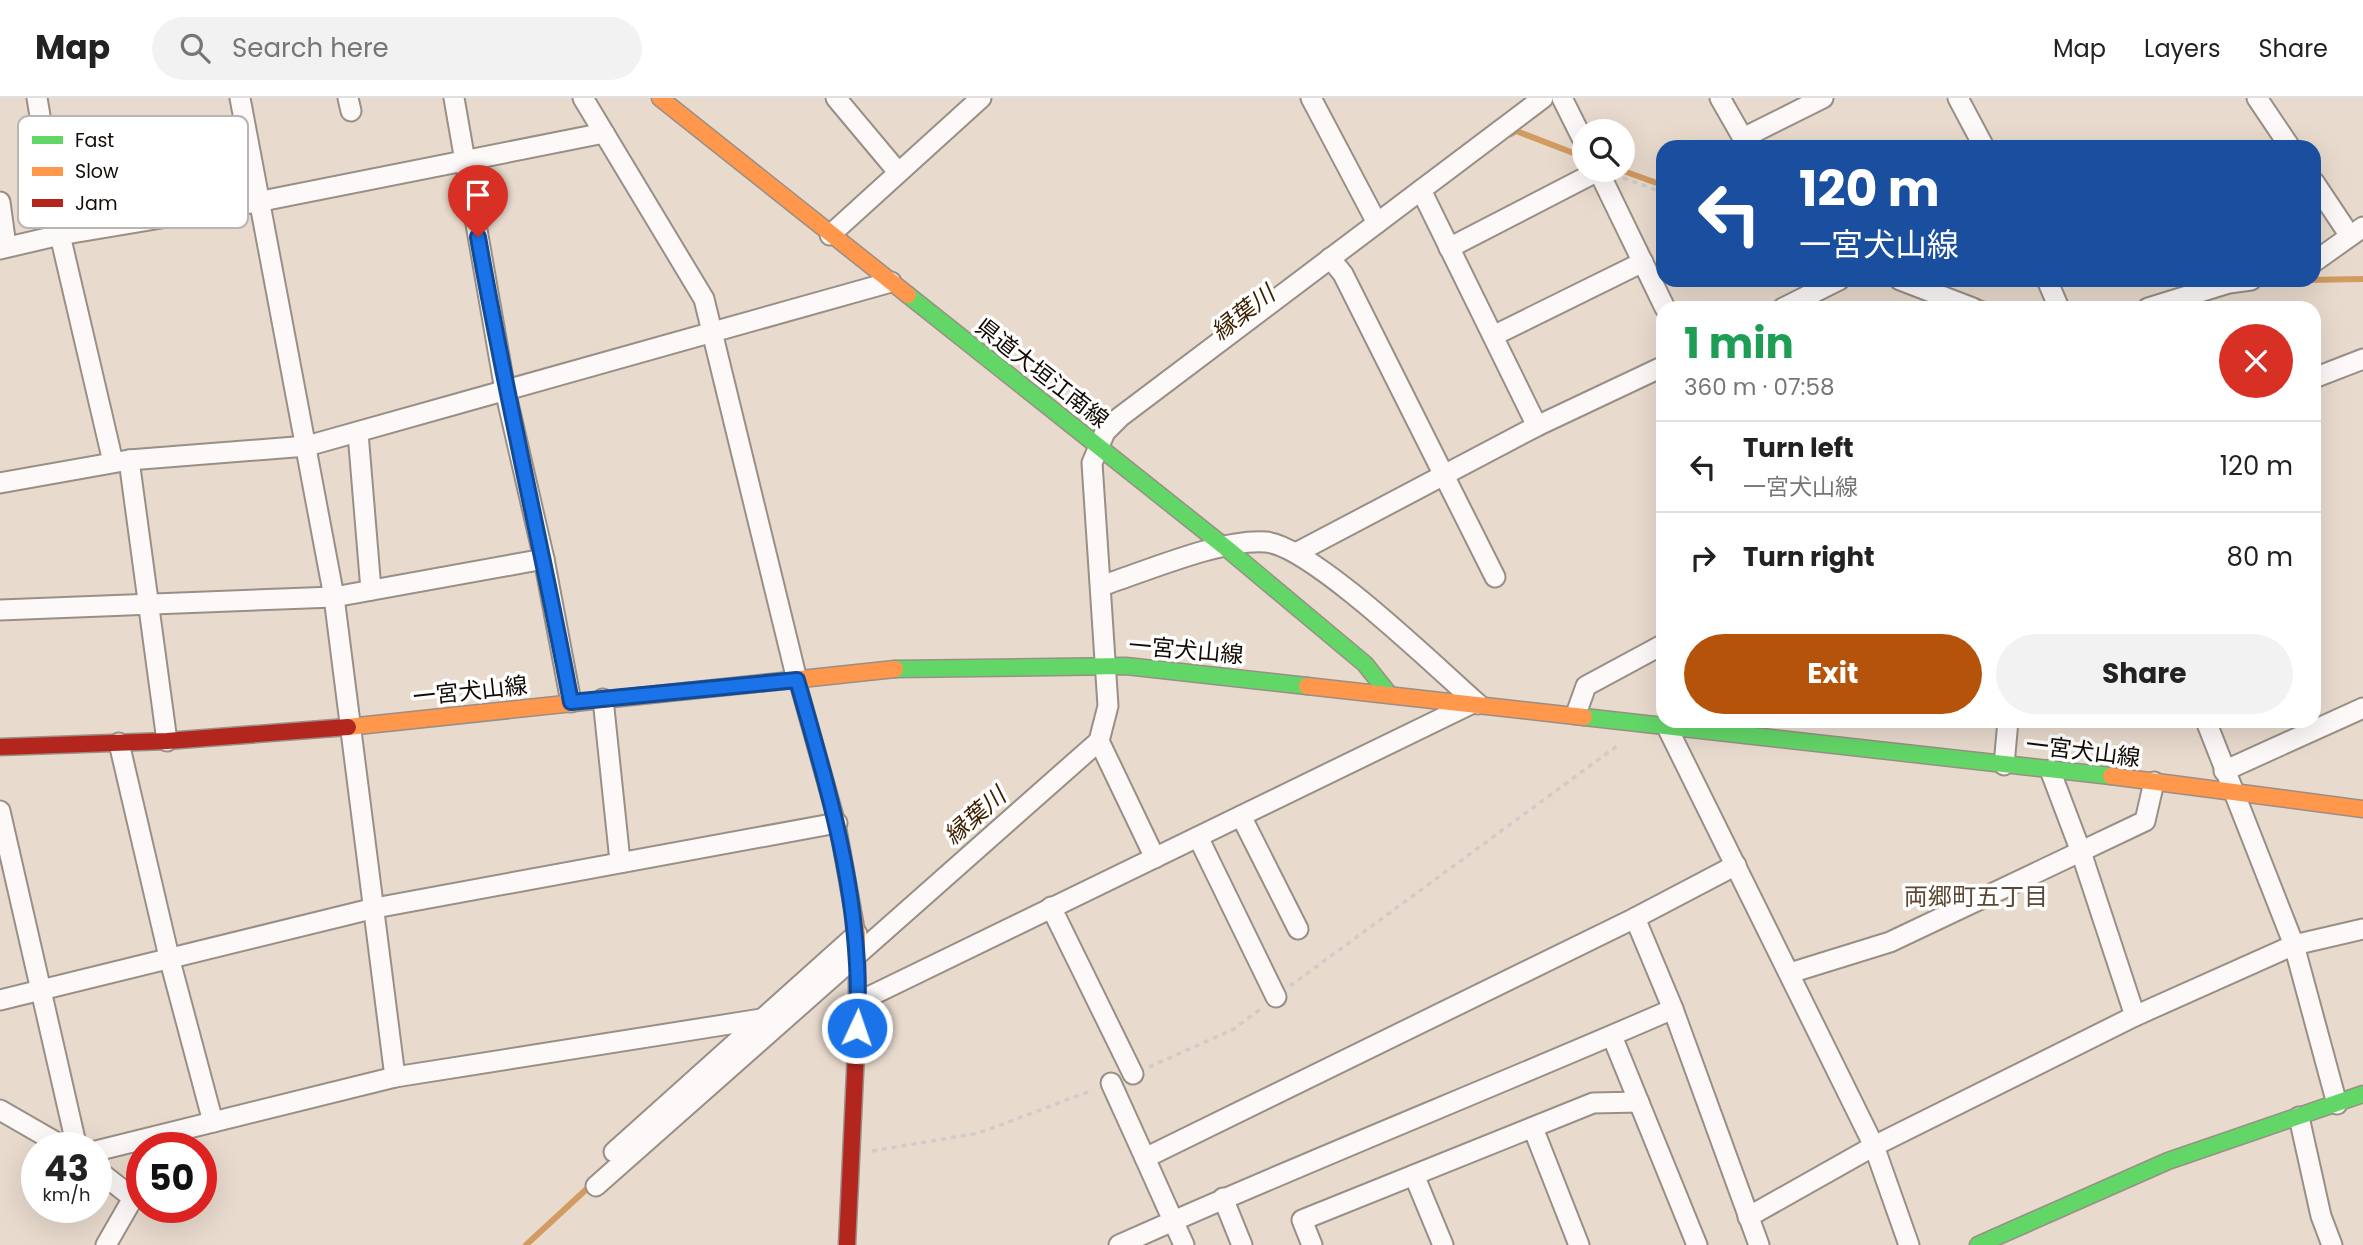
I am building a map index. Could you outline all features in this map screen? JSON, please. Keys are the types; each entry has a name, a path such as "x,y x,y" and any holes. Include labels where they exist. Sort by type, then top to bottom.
{"main road":[{"name":"県道大垣江南線","path":"660,98 1225,547 1365,664 1388,693"},
{"name":"一宮犬山線","path":"0,747 167,741 349,727 916,667 1107,666 1656,722"},
{"path":"797,680 837,823 857,934 858,1002 847,1245"},
{"name":"一宮犬山線","path":"1708,728 2233,790 2363,809"},
{"path":"1978,1245 2168,1161 2363,1094"}],"street":[{"path":"37,98 40,116"},
{"path":"240,98 244,116"},
{"path":"454,98 505,390 544,559 571,702"},
{"path":"583,98 704,299 710,333 797,680"},
{"path":"836,98 898,172"},
{"path":"830,235 981,98"},
{"path":"1311,98 1377,223"},
{"path":"112,1147 395,1076 761,1029 858,954 1099,741 1108,706 1107,666 1092,463 1105,432 1119,417 1543,98"},
{"path":"1562,98 1572,119"},
{"path":"1720,98 1745,140"},
{"path":"1750,140 1823,98"},
{"path":"2257,98 2285,140"},
{"path":"1961,99 1981,140"},
{"path":"248,203 604,133"},
{"path":"248,135 334,597 395,1076"},
{"path":"1449,248 1583,182"},
{"path":"1607,182 1662,301"},
{"path":"1421,190 1537,426"},
{"path":"2321,190 2356,232 2321,257"},
{"path":"0,202 3,247 102,228"},
{"path":"60,228 121,461 149,605 167,741"},
{"path":"1329,258 1343,274 1495,576"},
{"path":"1493,336 1643,262"},
{"path":"0,483 121,461 307,446 891,282"},
{"path":"1797,301 1825,287"},
{"path":"1918,287 1955,301"},
{"path":"2171,301 2216,287"},
{"path":"2321,375 2363,359"},
{"path":"1296,553 1537,426 1656,370"},
{"path":"358,433 371,590"},
{"path":"858,1002 1475,704 1365,604 1296,553 1267,542 1225,547 1101,586"},
{"path":"0,610 334,597 544,559"},
{"path":"1576,714 1586,686 1656,648"},
{"path":"603,699 620,861"},
{"path":"2321,727 2363,708"},
{"path":"1670,728 1874,1146 1909,1245"},
{"path":"2004,765 2007,728"},
{"path":"2209,728 2294,944 2337,1104"},
{"path":"2224,771 2319,728"},
{"path":"1099,741 1155,858"},
{"path":"119,743 169,957 213,1122"},
{"path":"2050,770 2081,852 2135,1016"},
{"path":"1790,973 1890,942 2145,821 2154,782"},
{"path":"0,811 73,1132"},
{"path":"1241,816 1298,929"},
{"path":"0,1000 375,908 837,823"},
{"path":"1198,837 1276,997"},
{"path":"1145,1158 1635,918 1736,865"},
{"path":"1051,907 1133,1074"},
{"path":"1635,918 1673,1009 1759,1245"},
{"path":"1748,1217 1874,1146 2135,1016 2294,944 2363,929"},
{"path":"596,1186 668,1112 761,1029 857,934"},
{"path":"1119,1245 1173,1219 1420,1119 1673,1009"},
{"path":"1612,1036 1698,1245"},
{"path":"1111,1083 1184,1245"},
{"path":"1312,1245 1302,1220 1593,1103 1639,1102"},
{"path":"0,1110 38,1132"},
{"path":"614,1152 668,1112"},
{"path":"2299,1117 2321,1216 2332,1245"},
{"path":"1533,1128 1578,1245"},
{"path":"1414,1175 1443,1245"},
{"path":"106,1245 133,1198 112,1182"},
{"path":"1223,1198 1242,1245"}],"path":[{"path":"1632,182 1656,190"}],"waterway":[{"name":"縁葉川","path":"1511,134 1516,131 1572,152"},
{"name":"縁葉川","path":"1635,175 1656,183"},
{"name":"縁葉川","path":"2321,280 2363,279"},
{"name":"縁葉川","path":"526,1245 591,1185"}],"traffic: fast":[{"path":"908,295 1225,547 1365,664 1388,693"},
{"path":"895,669 1126,666 1307,686"},
{"path":"1584,717 1656,725"},
{"path":"1682,728 2111,776"},
{"path":"1978,1245 2168,1161 2363,1094"}],"traffic: slow":[{"path":"660,98 908,295"},
{"path":"348,727 895,669"},
{"path":"797,680 837,823 857,934 857,1030"},
{"path":"1307,686 1584,717"},
{"path":"2111,776 2363,809"}],"traffic: jam":[{"path":"0,747 167,741 348,727"},
{"path":"847,1245 857,1030"}],"district":[{"name":"両郷町五丁目","path":"1976,897"}],"route":[{"path":"478,237 505,390 544,559 571,702 797,680 837,823 851,893 858,954 857,1028"}]}
